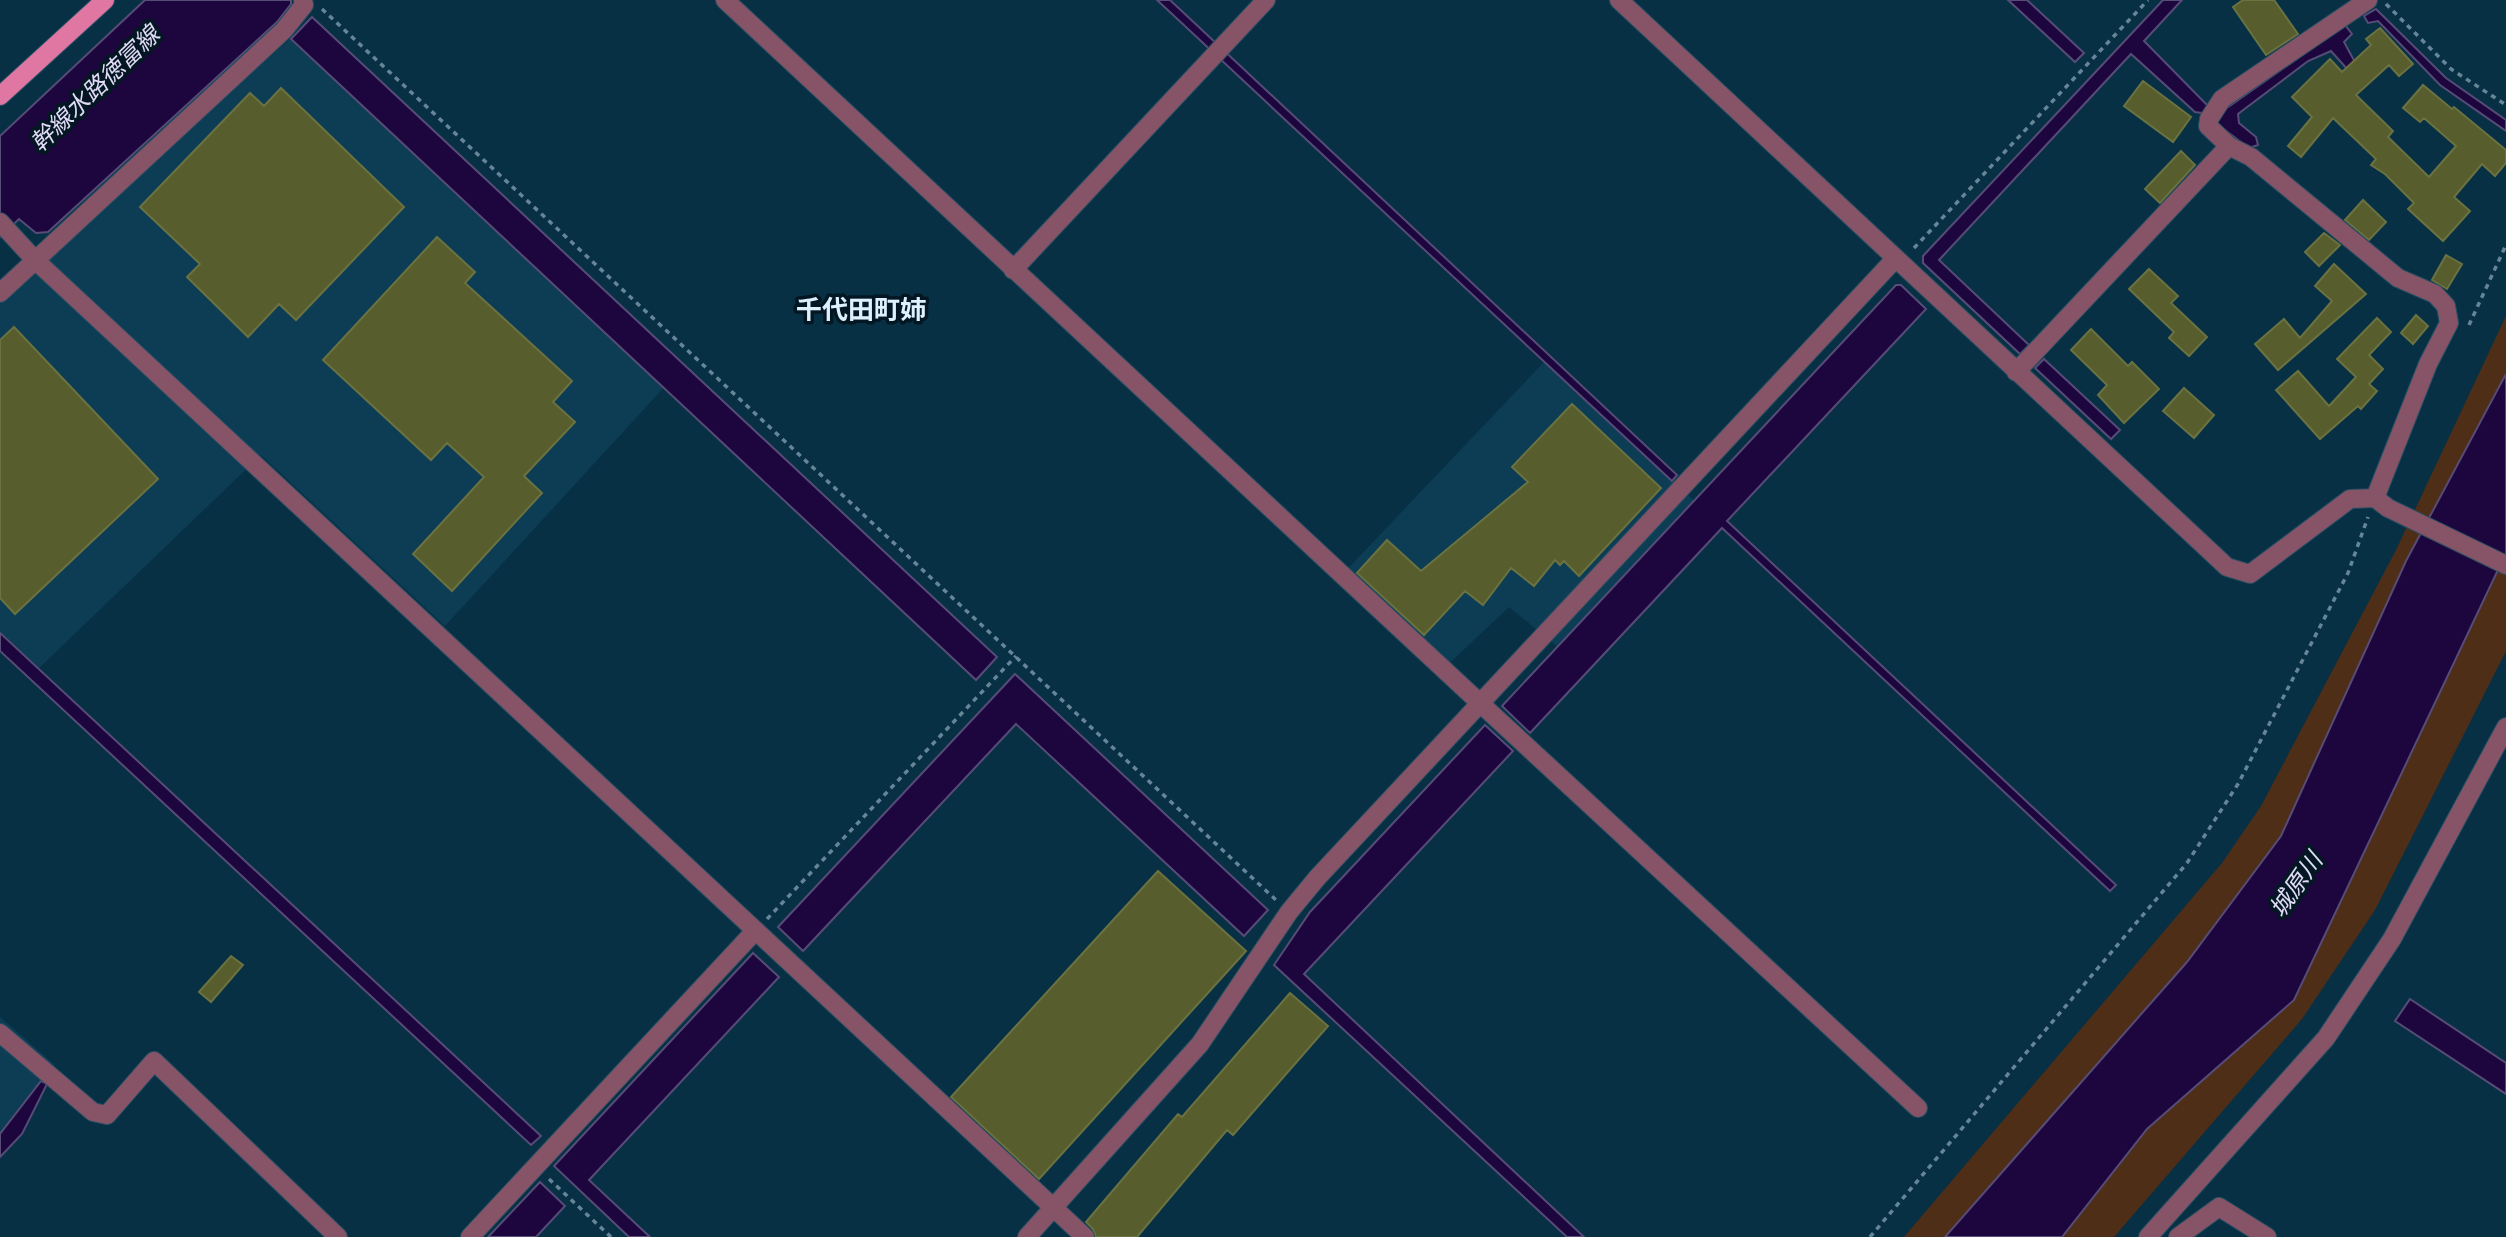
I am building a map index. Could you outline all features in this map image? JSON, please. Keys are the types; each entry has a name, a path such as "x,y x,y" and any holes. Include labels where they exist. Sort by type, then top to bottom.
{"main road":[{"path":"0,96 105,0"}],"street":[{"path":"725,0 1919,1108"},
{"path":"1013,270 1266,0"},
{"path":"1619,0 2227,567 2250,574 2350,499 2381,503 2506,565"},
{"path":"2368,0 2222,99 2208,125 2229,146 2251,157 2398,278 2435,294 2446,306 2449,323 2428,364 2381,503"},
{"path":"0,293 284,30 303,2"},
{"path":"2016,372 2229,146"},
{"path":"0,222 35,260 1085,1237"},
{"path":"1027,1237 1200,1044 1289,912 1317,878 1895,259"},
{"path":"2148,1237 2326,1038 2392,939 2506,727"},
{"path":"470,1237 755,931"},
{"path":"0,1033 93,1112 107,1115 154,1061 338,1237"},
{"path":"2178,1237 2219,1207 2267,1237"}],"path":[{"path":"1895,259 1910,253 2148,0"},
{"path":"2382,0 2451,69 2506,105"},
{"path":"303,2 319,6 1289,912"},
{"path":"2467,329 2506,245"},
{"path":"1870,1237 2187,863 2238,784 2348,573 2381,503"},
{"path":"755,931 1016,656"},
{"path":"536,1167 611,1237"}],"shaded area":[{"path":"293,36 668,383 445,626 261,455 37,670 0,637 0,302"},
{"path":"2506,316 2506,374 2406,561 2281,836 2187,962 1945,1237 1904,1237 2222,863 2261,806 2396,550"},
{"path":"1545,361 1702,508 1565,653 1509,607 1438,674 1336,581"},
{"path":"2506,553 2506,651 2375,910 2302,1019 2114,1237 2062,1237 2147,1129 2294,1000"},
{"path":"0,1017 55,1065 0,1140"}],"water":[{"name":"幹線水路徳富線","path":"145,0 291,0 291,4 277,22 48,232 36,233 19,219 0,237 0,136"},
{"path":"1157,0 1170,0 1677,475 1672,481"},
{"path":"2008,0 2027,0 2084,53 2075,62"},
{"path":"2163,0 2182,0 2144,41 2206,104 2221,114 2345,25 2352,34 2344,42 2363,77 2357,80 2331,51 2308,61 2238,114 2239,123 2256,137 2258,145 2249,148 2202,113 2195,112 2131,54 1939,260 2029,345 2020,354 1923,263 1923,256"},
{"path":"2376,9 2446,78 2506,120 2506,131 2440,85 2378,21 2368,23 2364,16"},
{"path":"312,17 997,657 976,680 291,39"},
{"path":"1896,285 1901,285 1926,309 1727,521 2116,885 2110,891 1722,528 1530,733 1502,706"},
{"path":"2044,359 2120,430 2111,439 2035,368"},
{"name":"城原川","path":"2506,374 2506,553 2294,1000 2147,1129 2062,1237 1945,1237 2187,962 2281,836 2406,561"},
{"path":"0,633 541,1136 531,1145 0,651"},
{"path":"1015,674 1268,910 1244,936 1016,724 803,951 778,927"},
{"path":"1485,725 1513,751 1304,974 1584,1237 1567,1237 1274,965 1310,912"},
{"path":"753,953 779,977 589,1180 650,1237 629,1237 554,1166"},
{"path":"2410,999 2506,1063 2506,1094 2395,1021"},
{"path":"41,1081 47,1084 22,1134 0,1157 0,1134"},
{"path":"540,1182 565,1206 536,1237 488,1237"}],"building":[{"path":"2243,0 2274,0 2298,34 2266,55 2233,7"},
{"path":"2380,28 2413,64 2399,76 2389,65 2356,95 2393,131 2388,137 2429,177 2456,146 2424,118 2420,122 2403,108 2423,85 2506,150 2506,163 2495,176 2482,164 2454,197 2470,211 2443,241 2408,209 2414,203 2385,174 2371,165 2376,159 2333,118 2301,157 2288,146 2312,117 2292,97 2330,59 2342,72 2371,45 2366,39"},
{"path":"2143,81 2191,117 2173,142 2124,106"},
{"path":"281,88 404,207 296,320 279,304 248,337 187,277 200,264 140,207 250,93 264,106"},
{"path":"2181,151 2195,165 2160,203 2145,189"},
{"path":"2363,200 2386,222 2369,240 2345,220"},
{"path":"2324,233 2340,245 2319,266 2305,252"},
{"path":"437,237 475,272 465,283 572,381 553,402 575,422 524,476 542,493 452,591 413,554 484,477 447,443 431,460 323,360"},
{"path":"2446,255 2462,264 2447,289 2432,280"},
{"path":"2334,264 2366,294 2278,370 2255,344 2284,319 2300,338 2332,301 2315,286"},
{"path":"2149,269 2178,296 2171,303 2207,337 2189,356 2169,338 2174,332 2129,289"},
{"path":"2416,315 2428,326 2413,344 2401,333"},
{"path":"2377,318 2391,332 2369,355 2383,369 2369,384 2377,391 2361,409 2358,406 2320,439 2276,390 2298,371 2329,406 2356,377 2337,359"},
{"path":"14,327 158,479 15,614 0,598 0,340"},
{"path":"2091,329 2128,366 2132,362 2159,389 2124,423 2098,395 2107,385 2071,350"},
{"path":"2184,388 2214,415 2194,438 2163,411"},
{"path":"1572,404 1661,488 1579,576 1564,561 1560,565 1555,560 1534,586 1511,568 1483,605 1465,591 1424,635 1357,573 1387,540 1421,571 1528,482 1512,467"},
{"path":"1158,871 1246,951 1039,1179 951,1097"},
{"path":"231,956 243,965 211,1002 199,992"},
{"path":"1290,993 1328,1026 1233,1135 1227,1130 1137,1237 1096,1237 1086,1222 1178,1114 1182,1117"}],"district":[{"name":"千代田町姉","path":"861,310"}]}
